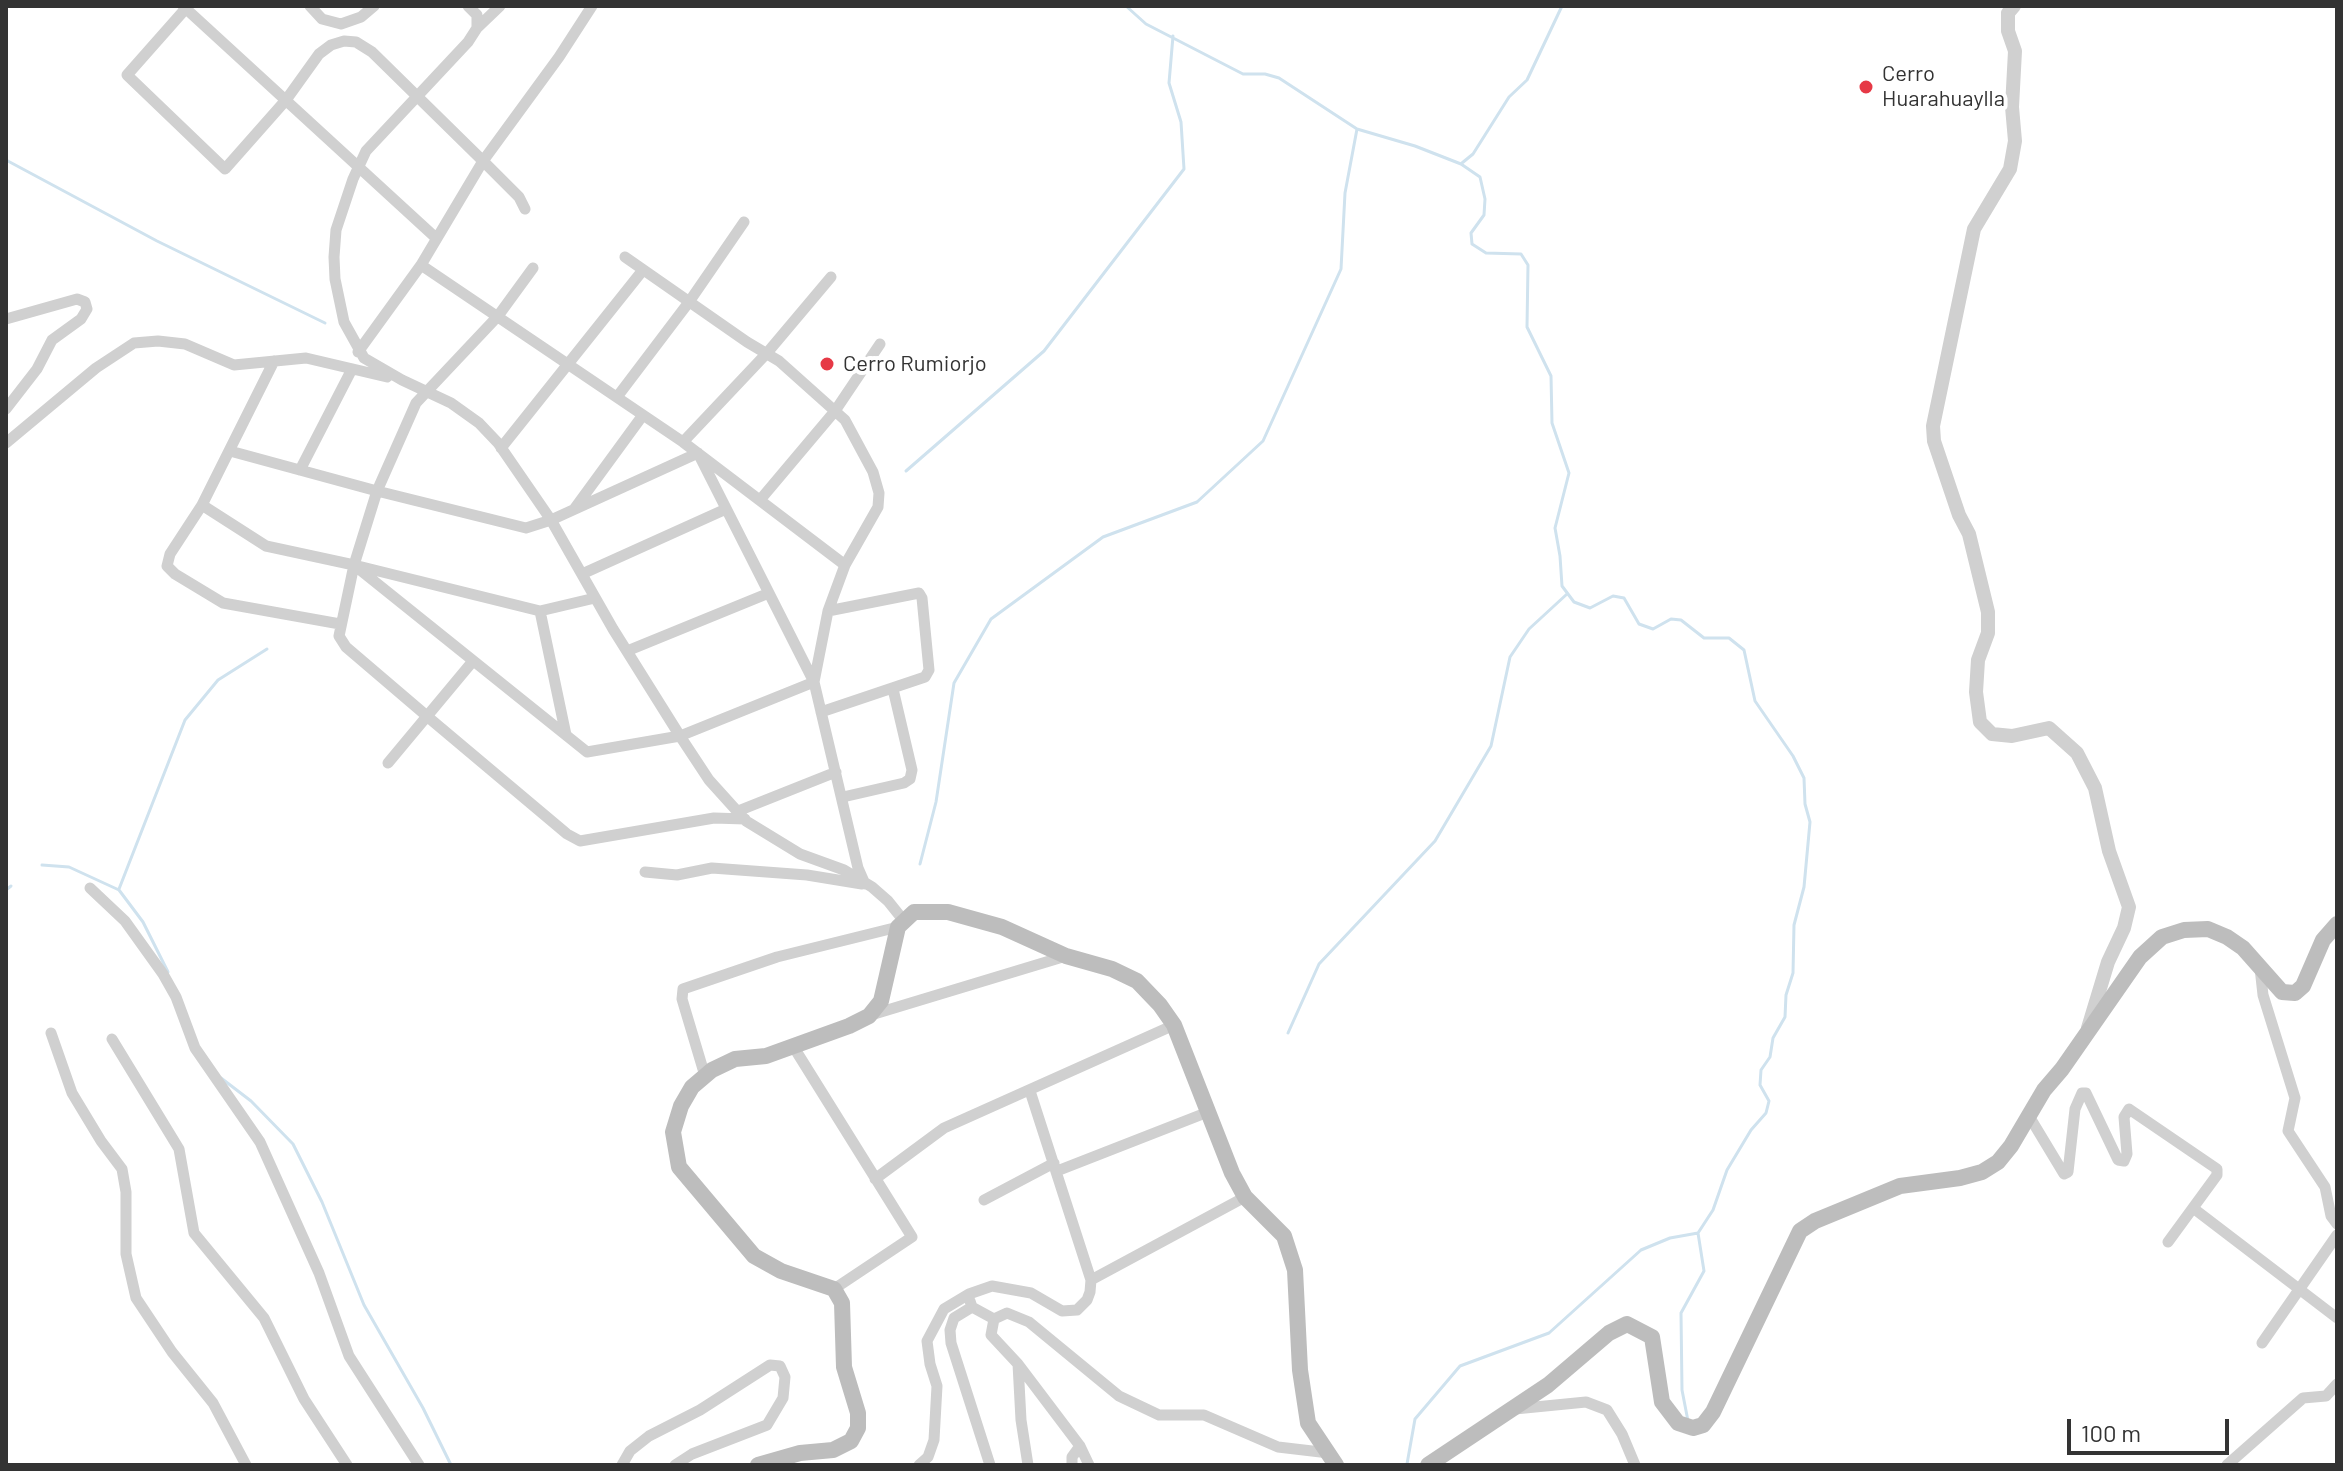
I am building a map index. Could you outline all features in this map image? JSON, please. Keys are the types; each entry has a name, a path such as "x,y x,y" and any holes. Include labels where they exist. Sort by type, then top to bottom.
{"main road":[{"path":"758,1465 800,1453 833,1450 851,1441 858,1428 858,1413 844,1367 842,1303 834,1289 781,1271 754,1256 679,1167 673,1132 681,1106 692,1087 705,1076 735,1059 766,1056 869,1016 881,1001 901,924 914,912 948,912 1002,927 1066,956 1112,969 1137,981 1160,1005 1174,1025 1232,1173 1245,1197 1284,1236 1295,1270 1300,1370 1308,1423 1332,1459"},
{"path":"1431,1463 1548,1385 1609,1333 1627,1324 1652,1337 1662,1402 1678,1423 1693,1428 1703,1425 1713,1412 1800,1231 1815,1221 1900,1186 1982,1172 1998,1162 2088,1028 2140,957 2162,937 2184,930 2208,929 2227,937 2243,948 2282,992 2295,993 2303,986 2323,940 2337,924"}],"street":[{"path":"310,6 322,19 341,24 354,21 374,6"},
{"path":"468,6 477,15 477,28"},
{"path":"500,6 366,151 358,167 336,230 335,279 344,322 358,352 371,363 451,403 479,423 501,448 551,520 627,651 709,780 742,815 788,847 844,870 888,901 901,924 777,957 683,989 682,999 705,1076"},
{"path":"358,352 421,265 483,161 592,6"},
{"path":"2014,6 2008,13 2008,31 2015,51 2012,107 2015,141 2010,169 1974,229 1933,426 1934,441 1959,515 1969,534 1988,612 1988,633 1978,660 1976,692 1980,722 1992,734 2012,736 2049,728 2077,753 2095,788 2109,851 2129,907 2088,1028"},
{"path":"436,238 358,167 286,100 186,7 127,75 225,169 286,100 319,54 331,45 344,41 356,42 372,52 483,161 519,197 525,209"},
{"path":"617,397 689,302 744,222"},
{"path":"625,257 779,361 845,420 873,472 879,493 878,507 870,526 845,565 828,611 814,682"},
{"path":"421,265 683,442 845,565"},
{"path":"533,268 498,316 416,403 377,491 354,565 339,636 346,647 427,716 567,834 580,841 742,815 836,772"},
{"path":"501,448 643,270"},
{"path":"683,442 767,353 831,277"},
{"path":"6,319 77,299 85,302 87,309 81,319 52,340 37,369 6,409"},
{"path":"6,443 96,368 134,343 158,341 185,344 234,365 306,358 402,380"},
{"path":"760,500 835,411 880,344"},
{"path":"274,361 202,505 170,554 167,566 223,603 340,624"},
{"path":"300,470 352,369"},
{"path":"572,511 643,415"},
{"path":"230,451 526,528 572,511 698,453"},
{"path":"698,453 814,682 858,868 866,885"},
{"path":"202,505 266,546 540,611 595,598"},
{"path":"582,574 726,509"},
{"path":"354,565 587,752 680,736 814,682"},
{"path":"627,651 769,593"},
{"path":"821,712 928,675 922,598 919,593 828,611"},
{"path":"540,611 566,735"},
{"path":"388,763 473,661"},
{"path":"843,797 910,779 912,770 893,689"},
{"path":"645,872 669,875 712,868 807,875 866,885"},
{"path":"90,888 125,921 163,974 176,997 195,1048 260,1142 319,1273 349,1356 419,1465"},
{"path":"869,1016 1066,956"},
{"path":"2260,967 2263,995 2295,1098 2288,1131 2325,1187 2331,1216 2337,1224"},
{"path":"875,1179 944,1128 1174,1025"},
{"path":"51,1033 72,1093 122,1169 126,1192 126,1254 136,1298 172,1352 213,1403 246,1465"},
{"path":"112,1039 179,1149 194,1233 264,1318 304,1399 347,1465"},
{"path":"793,1046 912,1237 834,1289"},
{"path":"919,1465 928,1457 934,1440 937,1386 927,1341 944,1309 969,1294 992,1286 1031,1293 1062,1311 1077,1310 1087,1300 1091,1280 1030,1091"},
{"path":"2029,1116 2064,1174 2068,1172 2075,1109 2082,1093 2086,1093 2118,1160 2124,1161 2127,1154 2124,1117 2129,1109 2217,1169 2217,1175 2168,1242"},
{"path":"984,1200 1056,1167 1208,1112"},
{"path":"1091,1280 1245,1197"},
{"path":"2193,1208 2337,1318"},
{"path":"2262,1343 2337,1235"},
{"path":"969,1294 972,1307 994,1319"},
{"path":"972,1307 954,1318 950,1330 951,1343 990,1465"},
{"path":"994,1319 1007,1313 1029,1322 1119,1396 1159,1415 1204,1415 1278,1447 1332,1459"},
{"path":"994,1319 991,1335 1018,1364 1080,1446 1089,1465"},
{"path":"1018,1364 1021,1420 1028,1465"},
{"path":"622,1465 630,1451 649,1436 700,1410 770,1365 780,1366 785,1377 783,1398 767,1425 692,1454 675,1465"},
{"path":"2227,1465 2303,1398 2326,1396 2337,1384"},
{"path":"1510,1410 1586,1402 1607,1410 1622,1434 1635,1465"},
{"path":"1072,1465 1072,1457 1080,1446"}],"waterway":[{"path":"1126,6 1146,24 1243,74 1265,74 1279,78 1357,129 1415,146 1461,164 1480,177 1485,199 1484,215 1471,233 1472,244 1486,253 1521,254 1528,265 1527,327 1551,376 1552,423 1569,473 1555,528 1562,586 1574,602 1590,608 1613,596 1624,598 1639,624 1653,629 1671,619 1681,620 1704,638 1729,638 1744,650 1755,701 1793,756 1804,778 1805,804 1810,822 1804,887 1794,925 1793,973 1786,995 1785,1017 1773,1038 1770,1057 1761,1070 1760,1085 1769,1101 1766,1113 1751,1130 1727,1170 1713,1210 1698,1233 1704,1271 1681,1313 1682,1390 1688,1421"},
{"path":"1462,163 1473,154 1509,97 1527,80 1562,6"},
{"path":"906,471 1044,351 1184,169 1181,122 1169,83 1173,36"},
{"path":"920,864 936,802 954,683 991,619 1103,537 1197,502 1263,441 1341,269 1345,193 1357,129"},
{"path":"6,160 157,241 325,323"},
{"path":"1288,1033 1319,964 1435,841 1491,746 1510,657 1529,629 1567,594"},
{"path":"119,889 185,720 218,680 267,649"},
{"path":"42,865 69,867 119,890 143,922 168,972"},
{"path":"6,890 11,886"},
{"path":"221,1078 251,1101 293,1144 322,1202 364,1305 423,1408 451,1465"},
{"path":"1407,1464 1415,1419 1460,1366 1549,1333 1641,1250 1670,1238 1698,1233"}],"place":[{"name":"Cerro Huarahuaylla","path":"1866,87"},
{"name":"Cerro Rumiorjo","path":"827,364"}]}
